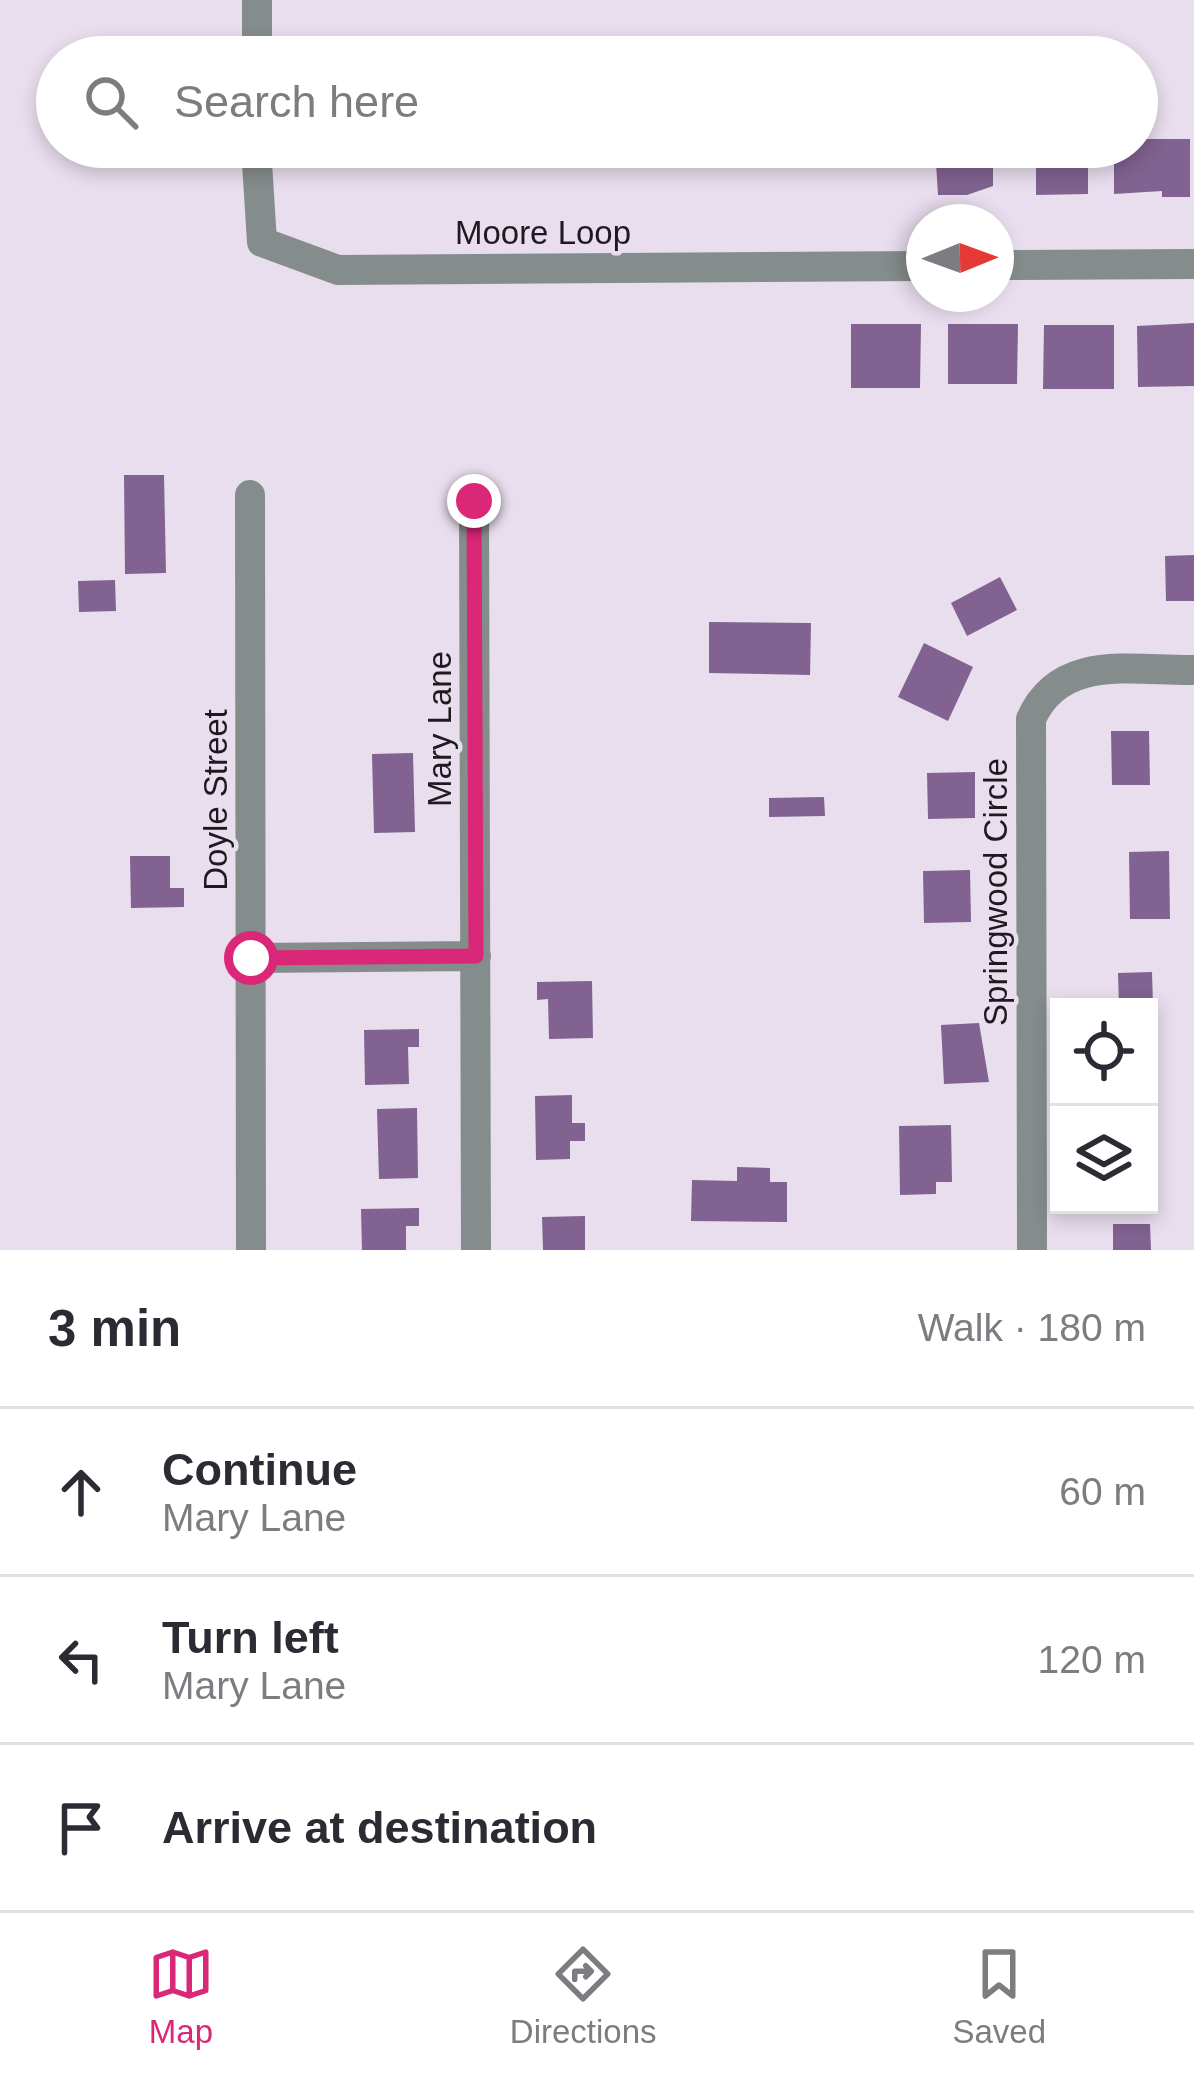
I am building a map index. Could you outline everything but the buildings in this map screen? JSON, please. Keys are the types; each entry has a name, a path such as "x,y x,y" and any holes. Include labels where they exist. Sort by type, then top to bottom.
{"street":[{"path":"257,0 257,36"},
{"name":"Moore Loop","path":"257,168 262,242 338,270 906,266"},
{"path":"1014,265 1194,263"},
{"name":"Doyle Street","path":"250,495 251,1250"},
{"name":"Mary Lane","path":"474,501 476,1250"},
{"name":"Springwood Circle","path":"1032,1250 1031,719 1040,697 1076,672 1194,670"},
{"path":"251,958 476,956"}],"route":[{"path":"251,958 476,956 474,501"}]}
